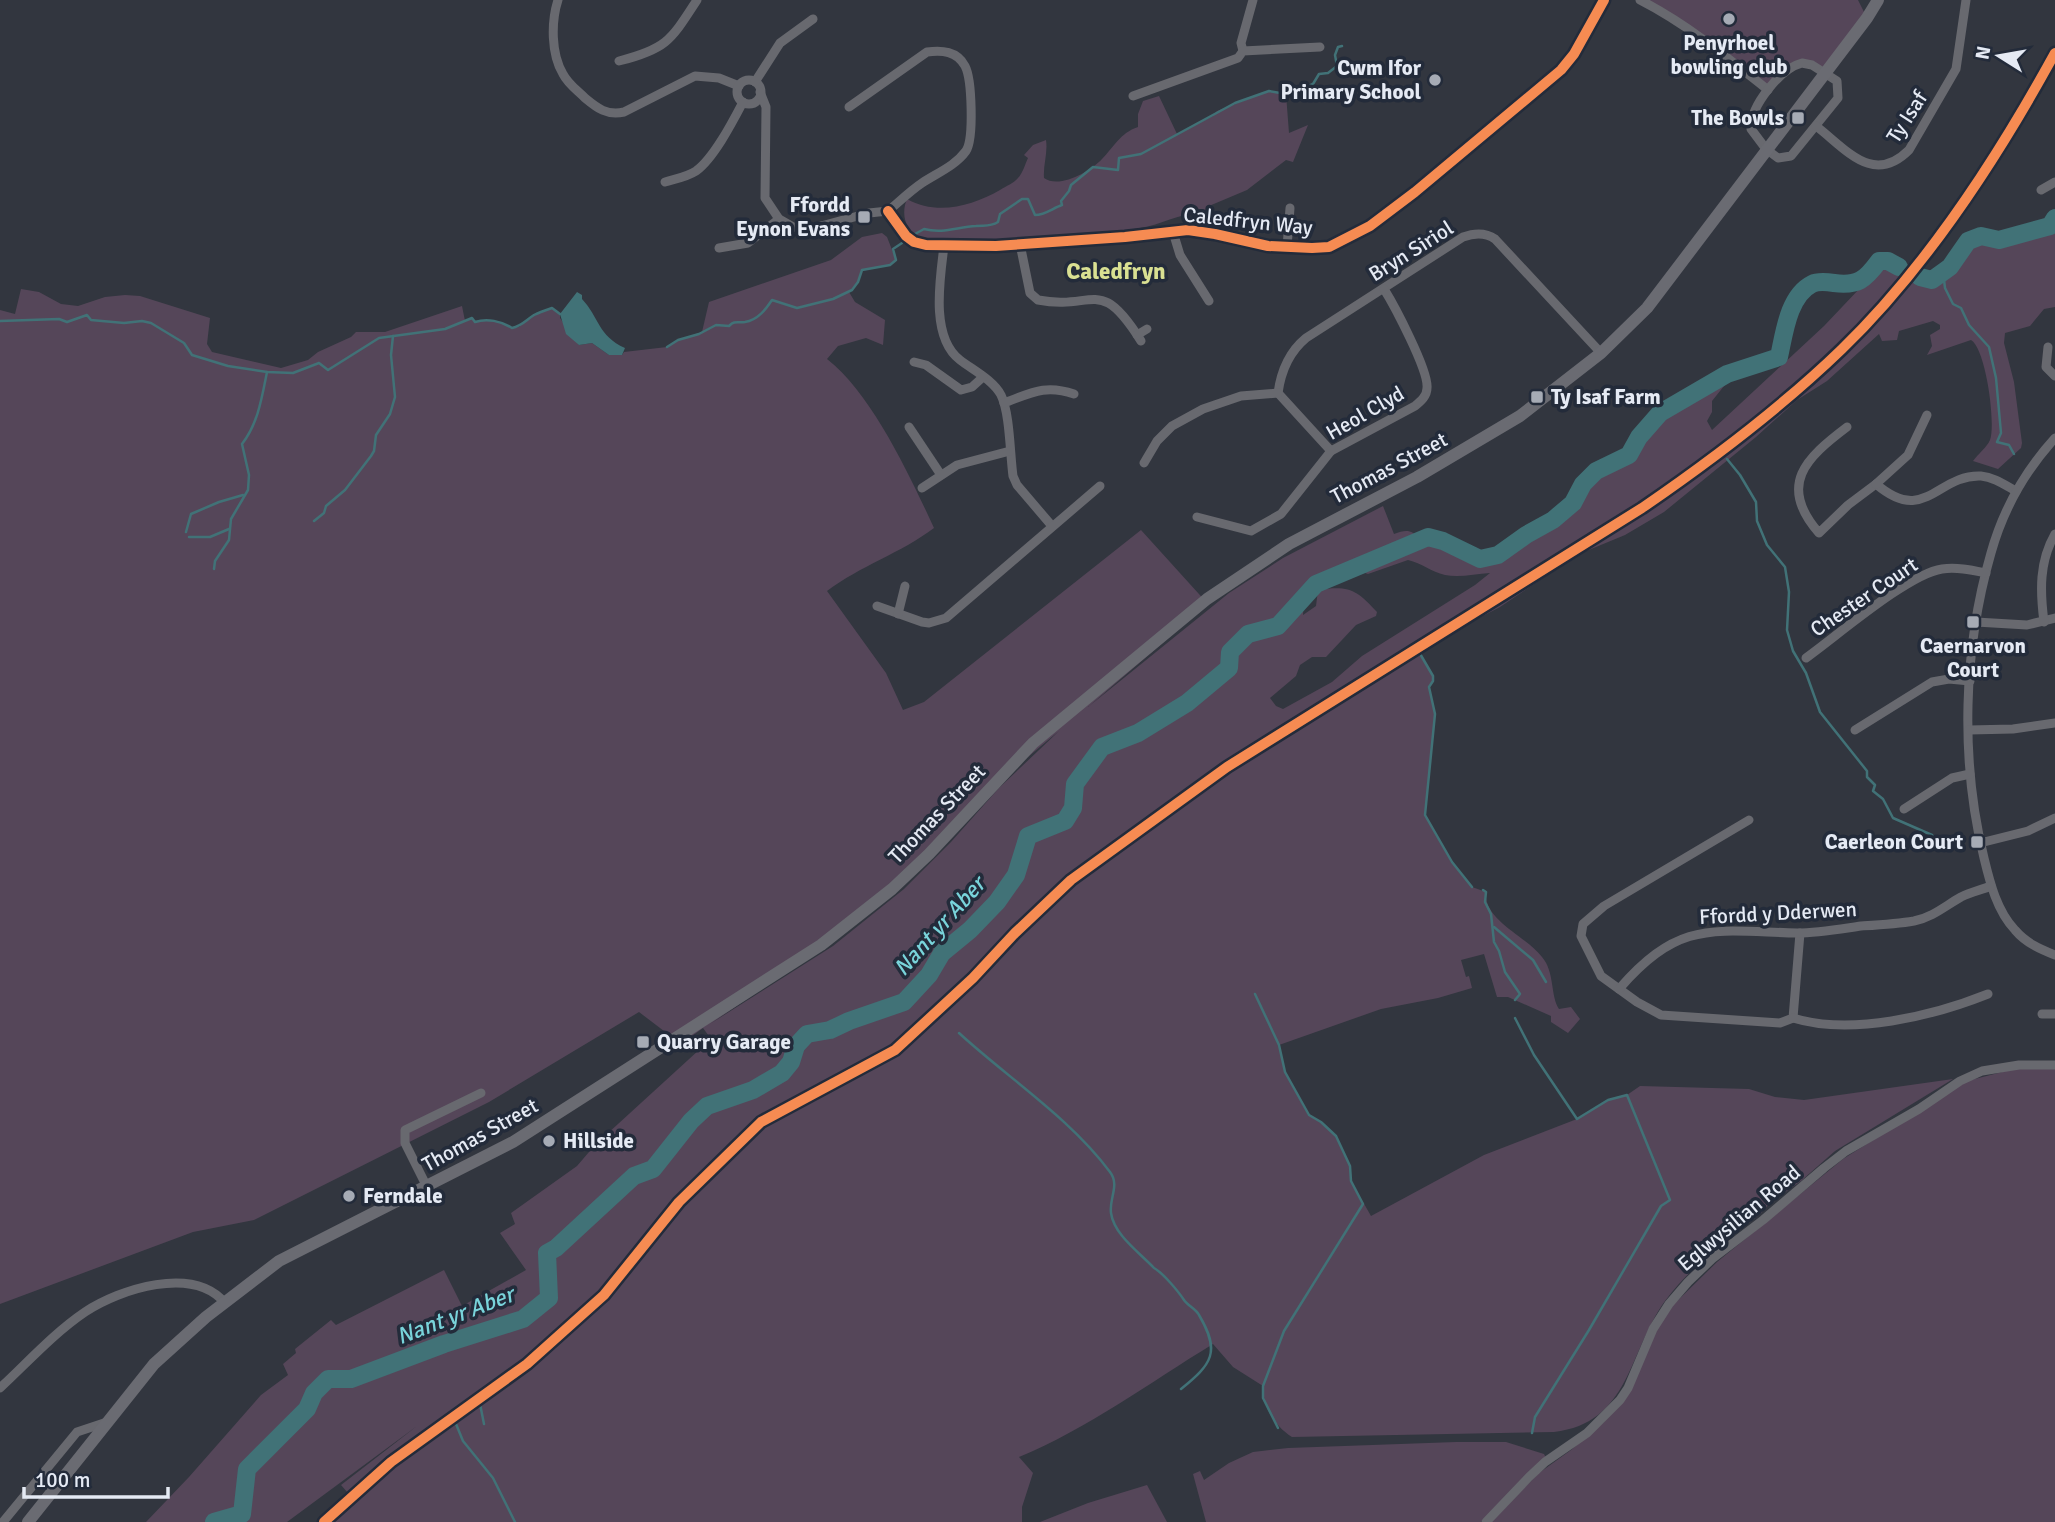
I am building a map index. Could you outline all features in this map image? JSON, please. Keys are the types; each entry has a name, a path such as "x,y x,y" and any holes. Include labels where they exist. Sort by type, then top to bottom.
{"main road":[{"name":"Thomas Street","path":"28,1522 154,1364 279,1261 513,1142 821,945 892,889 929,854 1033,743 1207,599 1289,544 1485,439 1540,402 1601,353 1647,308 1878,0"}],"street":[{"path":"558,0 554,27 557,61 568,81 600,109 612,113 628,111 695,76 715,77 739,86"},
{"path":"619,61 650,52 671,39 697,0"},
{"path":"1133,96 1238,58 1243,51 1241,43 1253,0"},
{"name":"Caledfryn Way","path":"888,211 910,240 920,244 944,246 1020,244 1202,231 1249,243 1329,247 1370,226 1415,192 1561,70 1574,54 1604,0"},
{"path":"1640,0 1700,38 1768,90"},
{"name":"Ty Isaf","path":"1816,125 1861,161 1870,165 1891,164 1900,159 1909,150 1951,81 1959,58 1966,0"},
{"path":"755,82 780,43 813,19"},
{"path":"1243,51 1320,47"},
{"path":"766,117 737,95 739,86 747,80 755,82 760,88 765,102 766,117 765,198 779,219 793,227 810,229 856,216 888,211 920,184 951,165 967,149 971,127 968,74 964,64 952,53 942,50 927,52 849,107"},
{"path":"1802,63 1812,65 1837,81 1838,98 1791,156 1778,158 1766,149 1751,129 1753,113 1768,90 1783,72 1802,63"},
{"path":"664,182 691,173 701,166 748,102 758,99 760,92"},
{"path":"2041,190 2055,182"},
{"path":"1287,247 1290,208"},
{"path":"719,248 748,243 779,219"},
{"path":"1173,232 1180,255 1209,301"},
{"name":"Bryn Siriol","path":"1278,393 1286,365 1296,346 1463,237 1485,234 1495,239 1601,353"},
{"path":"1020,244 1030,293 1038,300 1103,300 1118,308 1139,338 1147,329"},
{"path":"944,246 940,279 943,337 956,356 995,387 1004,403 1017,485 1052,526"},
{"name":"Heol Clyd","path":"1197,517 1251,531 1280,514 1331,451 1415,405 1422,398 1427,390 1427,380 1409,336 1384,289"},
{"path":"2048,347 2046,367 2055,376"},
{"path":"914,362 926,365 961,390 972,387 984,377"},
{"path":"1004,403 1044,389 1058,388 1074,394"},
{"path":"1144,463 1157,441 1172,426 1203,409 1241,396 1278,393 1331,451"},
{"path":"1847,427 1821,447 1806,466 1798,486 1802,511 1819,533 1848,505 1908,456 1927,415"},
{"path":"909,427 941,475"},
{"path":"2055,438 2016,491 1998,530 1976,622 1970,681 1969,730 1970,774 1980,843 1991,886 2003,914 2014,930 2027,942 2055,955"},
{"path":"922,488 966,462 1010,451"},
{"path":"1876,484 1894,498 1907,501 1922,499 1975,477 1990,478 2016,491"},
{"path":"877,606 916,621 929,623 946,618 1100,486"},
{"path":"2044,622 2041,600 2042,572 2049,545 2055,534"},
{"name":"Chester Court","path":"1806,658 1923,575 1953,568 1986,573"},
{"path":"898,614 905,586"},
{"path":"1976,622 2014,625 2055,618"},
{"path":"1855,730 1932,682 1970,681"},
{"path":"1969,730 2014,729 2055,723"},
{"path":"1905,809 1952,778 1970,774"},
{"path":"1980,843 2028,831 2055,818"},
{"path":"1748,820 1604,906 1583,924 1581,936 1601,976 1637,1002 1661,1015 1780,1023 1794,1018 1814,1024 1832,1025 1884,1021 1952,1008 1987,994"},
{"name":"Ffordd y Dderwen","path":"1619,989 1656,953 1683,938 1707,931 1800,933 1921,919 1942,911 1962,897 1991,886"},
{"path":"1794,1018 1800,933"},
{"path":"2042,1014 2055,1014"},
{"name":"Eglwysilian Road","path":"1486,1522 1545,1462 1587,1433 1620,1399 1628,1388 1653,1329 1688,1282 1712,1259 1831,1162 1919,1109 1949,1087 1982,1071 2020,1065 2055,1065"},
{"path":"426,1187 404,1143 405,1130 481,1093"},
{"path":"0,1388 69,1324 97,1304 136,1290 171,1283 199,1284 218,1295 225,1303"},
{"path":"3,1522 77,1432 108,1422"}],"shaded area":[{"path":"1640,0 1858,0 1867,18 1824,73 1802,63 1768,90"},
{"path":"1269,91 1286,94 1289,133 1308,125 1293,162 1286,160 1247,190 1209,206 1207,214 1190,214 1149,226 1072,237 1005,240 926,239 911,231 904,216 907,199 918,204 942,208 978,201 989,196 1016,180 1028,158 1024,155 1033,145 1046,140 1044,178 1058,182 1074,178 1097,164 1122,137 1138,127 1138,114 1143,101 1159,96 1177,134 1213,116 1217,111"},
{"path":"2055,218 2055,307 2044,309 2030,326 2005,333 2004,343 2014,382 2022,443 2021,448 1998,469 1973,461 1990,440 1992,419 1985,371 1981,357 1971,340 1927,355 1932,346 1930,335 1940,329 1940,325 1933,321 1899,331 1897,340 1882,341 1879,334 1827,381 1797,400 1664,512 1625,535 1567,559 1500,607 1420,654 1433,676 1429,687 1435,714 1425,815 1452,863 1472,887 1486,892 1491,911 1542,957 1549,970 1554,998 1559,1009 1571,1007 1580,1019 1568,1033 1551,1022 1551,1016 1508,997 1497,997 1484,954 1461,960 1472,988 1381,1009 1279,1045 1285,1072 1308,1115 1321,1122 1336,1136 1350,1166 1351,1181 1371,1216 1484,1155 1577,1119 1608,1100 1627,1095 1640,1086 1749,1089 1775,1097 1804,1100 1953,1079 1835,1151 1698,1265 1665,1301 1613,1400 1598,1415 1579,1426 1554,1432 1292,1437 1271,1415 1265,1402 1263,1386 1233,1367 1213,1344 1070,1433 1019,1457 1033,1473 1022,1507 1022,1522 331,1522 372,1482 519,1376 589,1313 348,1493 341,1485 417,1426 287,1522 146,1522 261,1395 288,1375 283,1364 296,1353 295,1349 331,1320 336,1325 444,1270 462,1306 526,1270 500,1233 515,1224 511,1213 577,1166 595,1145 711,1039 703,1028 681,1044 639,1012 489,1102 254,1220 193,1232 0,1304 0,310 15,314 21,289 39,292 61,304 78,306 105,297 140,296 210,318 207,344 212,352 281,368 308,360 356,332 385,332 462,306 465,321 472,318 475,322 494,321 512,328 519,327 533,315 552,308 560,314 579,345 592,343 609,355 622,355 624,352 667,347 678,340 702,332 709,302 831,260 862,237 882,233 887,237 896,260 890,265 862,270 858,282 849,292 855,302 885,320 883,345 866,338 838,346 827,359 844,374 874,414 934,528 827,591 886,673 903,710 924,702 1141,530 1208,604 1088,707 1229,593 1283,558 1383,506 1394,534 1409,531 1421,539 1428,537 1443,541 1480,559 1498,555 1526,535 1554,520 1573,503 1583,484 1596,471 1629,455 1639,437 1660,413 1736,371 1712,401 1712,412 1707,421 1712,430 1824,326 1861,287 1879,261 1892,263 1932,280 1950,267 1968,241 1981,236 1999,240 2050,226","holes":["1408,560 1445,575 1490,573 1362,656 1332,682 1283,709 1276,706 1270,698 1296,676 1300,665 1312,657 1326,657 1356,625 1376,616 1377,612 1358,594 1337,588 1318,590 1316,606 1303,615 1304,597 1316,584 1351,568 1368,574","1059,731 999,788 904,889 833,946 710,1024 847,931 1017,766"]},
{"path":"2035,1067 2055,1069 2055,1522 1491,1522 1539,1473 1604,1422 1669,1309 1717,1262 1843,1159 1967,1081 2010,1070"},
{"path":"1506,1442 1544,1454 1546,1458 1481,1522 1206,1522 1193,1474 1200,1471 1204,1480 1229,1463 1253,1452 1288,1448"},
{"path":"1147,1485 1167,1522 1040,1522 1088,1503"}],"water":[{"path":"577,292 582,295 582,299 609,338 625,348 622,355 609,355 592,343 579,345 566,334 560,314"}],"waterway":[{"path":"915,234 924,229 944,231 992,225 998,222 1000,214 1022,199 1028,199 1035,215 1046,213 1062,205 1061,201 1071,185 1093,167 1118,170 1119,158 1141,154 1235,103 1269,91 1286,94 1313,84 1319,74 1328,73 1337,66 1335,55 1338,47 1342,46"},
{"name":"Nant yr Aber","path":"1920,277 1932,280 1950,267 1968,241 1981,236 1999,240 2050,226 2055,218"},
{"path":"667,347 716,325 729,326 735,322 754,319 772,300 797,308 833,299 852,290 862,270 890,265 896,260 893,249 902,243"},
{"name":"Nant yr Aber","path":"214,1522 242,1514 247,1469 307,1409 314,1393 328,1379 351,1379 444,1344 523,1319 549,1298 547,1253 556,1248 634,1176 653,1169 691,1121 707,1106 753,1090 782,1073 791,1062 796,1046 807,1034 830,1030 904,1002 929,975 942,953 970,930 997,902 1016,875 1028,836 1065,821 1073,808 1075,784 1102,747 1138,733 1187,703 1229,668 1230,652 1248,634 1278,626 1316,584 1428,537 1443,541 1480,559 1498,555 1553,520 1573,503 1583,484 1596,471 1629,455 1639,437 1660,413 1727,374 1779,357 1792,307 1797,297 1812,284 1855,282 1865,277 1879,261 1888,261 1899,267"},
{"path":"1943,272 1945,288 1953,304 1961,308 1969,325 1989,347 1996,378 2001,433 1997,442 2009,445 2014,454"},
{"path":"0,321 59,319 67,322 87,315 91,320 124,323 142,321 151,323 184,343 192,355 228,366 293,373 319,363 328,370 379,338 445,329 472,318 475,322 494,321 512,328 552,308 560,314"},
{"path":"314,521 324,513 326,506 345,490 371,456 376,435 390,414 395,397 391,355 393,336"},
{"path":"214,569 215,561 229,540 231,519 248,490 249,475 242,444 256,419 267,372"},
{"path":"1727,459 1756,502 1757,521 1767,545 1785,567 1789,592 1787,630 1793,651 1806,673 1820,712 1867,771 1867,777 1875,785 1873,791 1883,799 1893,818 1932,835 1937,843 1944,845"},
{"path":"186,532 191,514 243,495"},
{"path":"189,537 210,537 229,529"},
{"path":"1419,652 1433,676 1429,687 1435,714 1425,815 1452,862 1472,887"},
{"path":"1483,890 1486,892 1485,902 1491,914 1494,942 1505,972 1520,994 1515,1000"},
{"path":"1494,927 1533,960 1546,982"},
{"path":"1255,994 1279,1045 1285,1072 1309,1115 1336,1136 1350,1166 1351,1181 1363,1204 1284,1331 1263,1386 1263,1398 1278,1428"},
{"path":"1515,1018 1534,1055 1577,1119 1608,1100 1627,1095 1670,1200 1661,1206 1535,1417 1532,1433"},
{"path":"959,1033 1058,1116 1094,1152 1113,1177 1111,1213 1117,1229 1198,1313 1210,1339 1210,1356 1200,1372 1181,1389"},
{"path":"331,1522 387,1471 480,1404 484,1424"},
{"path":"456,1424 463,1441 493,1478 515,1522"}],"cycle path":[{"path":"888,211 906,236 914,242 926,245 996,246 1188,230 1268,246 1329,247 1370,226 1415,192 1561,70 1574,54 1604,0"},
{"path":"324,1522 391,1462 527,1364 604,1295 679,1202 761,1122 895,1050 973,978 1015,933 1071,880 1227,767 1642,508 1720,452 1795,392 1874,317 1932,246 2010,131 2055,53"}],"place":[{"name":"Penyrhoel bowling club","path":"1729,19"},
{"name":"Cwm Ifor Primary School","path":"1435,80"},
{"name":"The Bowls","path":"1798,118"},
{"name":"Ffordd Eynon Evans","path":"864,217"},
{"name":"Ty Isaf Farm","path":"1537,397"},
{"name":"Caernarvon Court","path":"1973,622"},
{"name":"Caerleon Court","path":"1977,842"},
{"name":"Quarry Garage","path":"643,1042"},
{"name":"Hillside","path":"549,1141"},
{"name":"Ferndale","path":"349,1196"}],"district":[{"name":"Caledfryn","path":"1116,271"}]}
